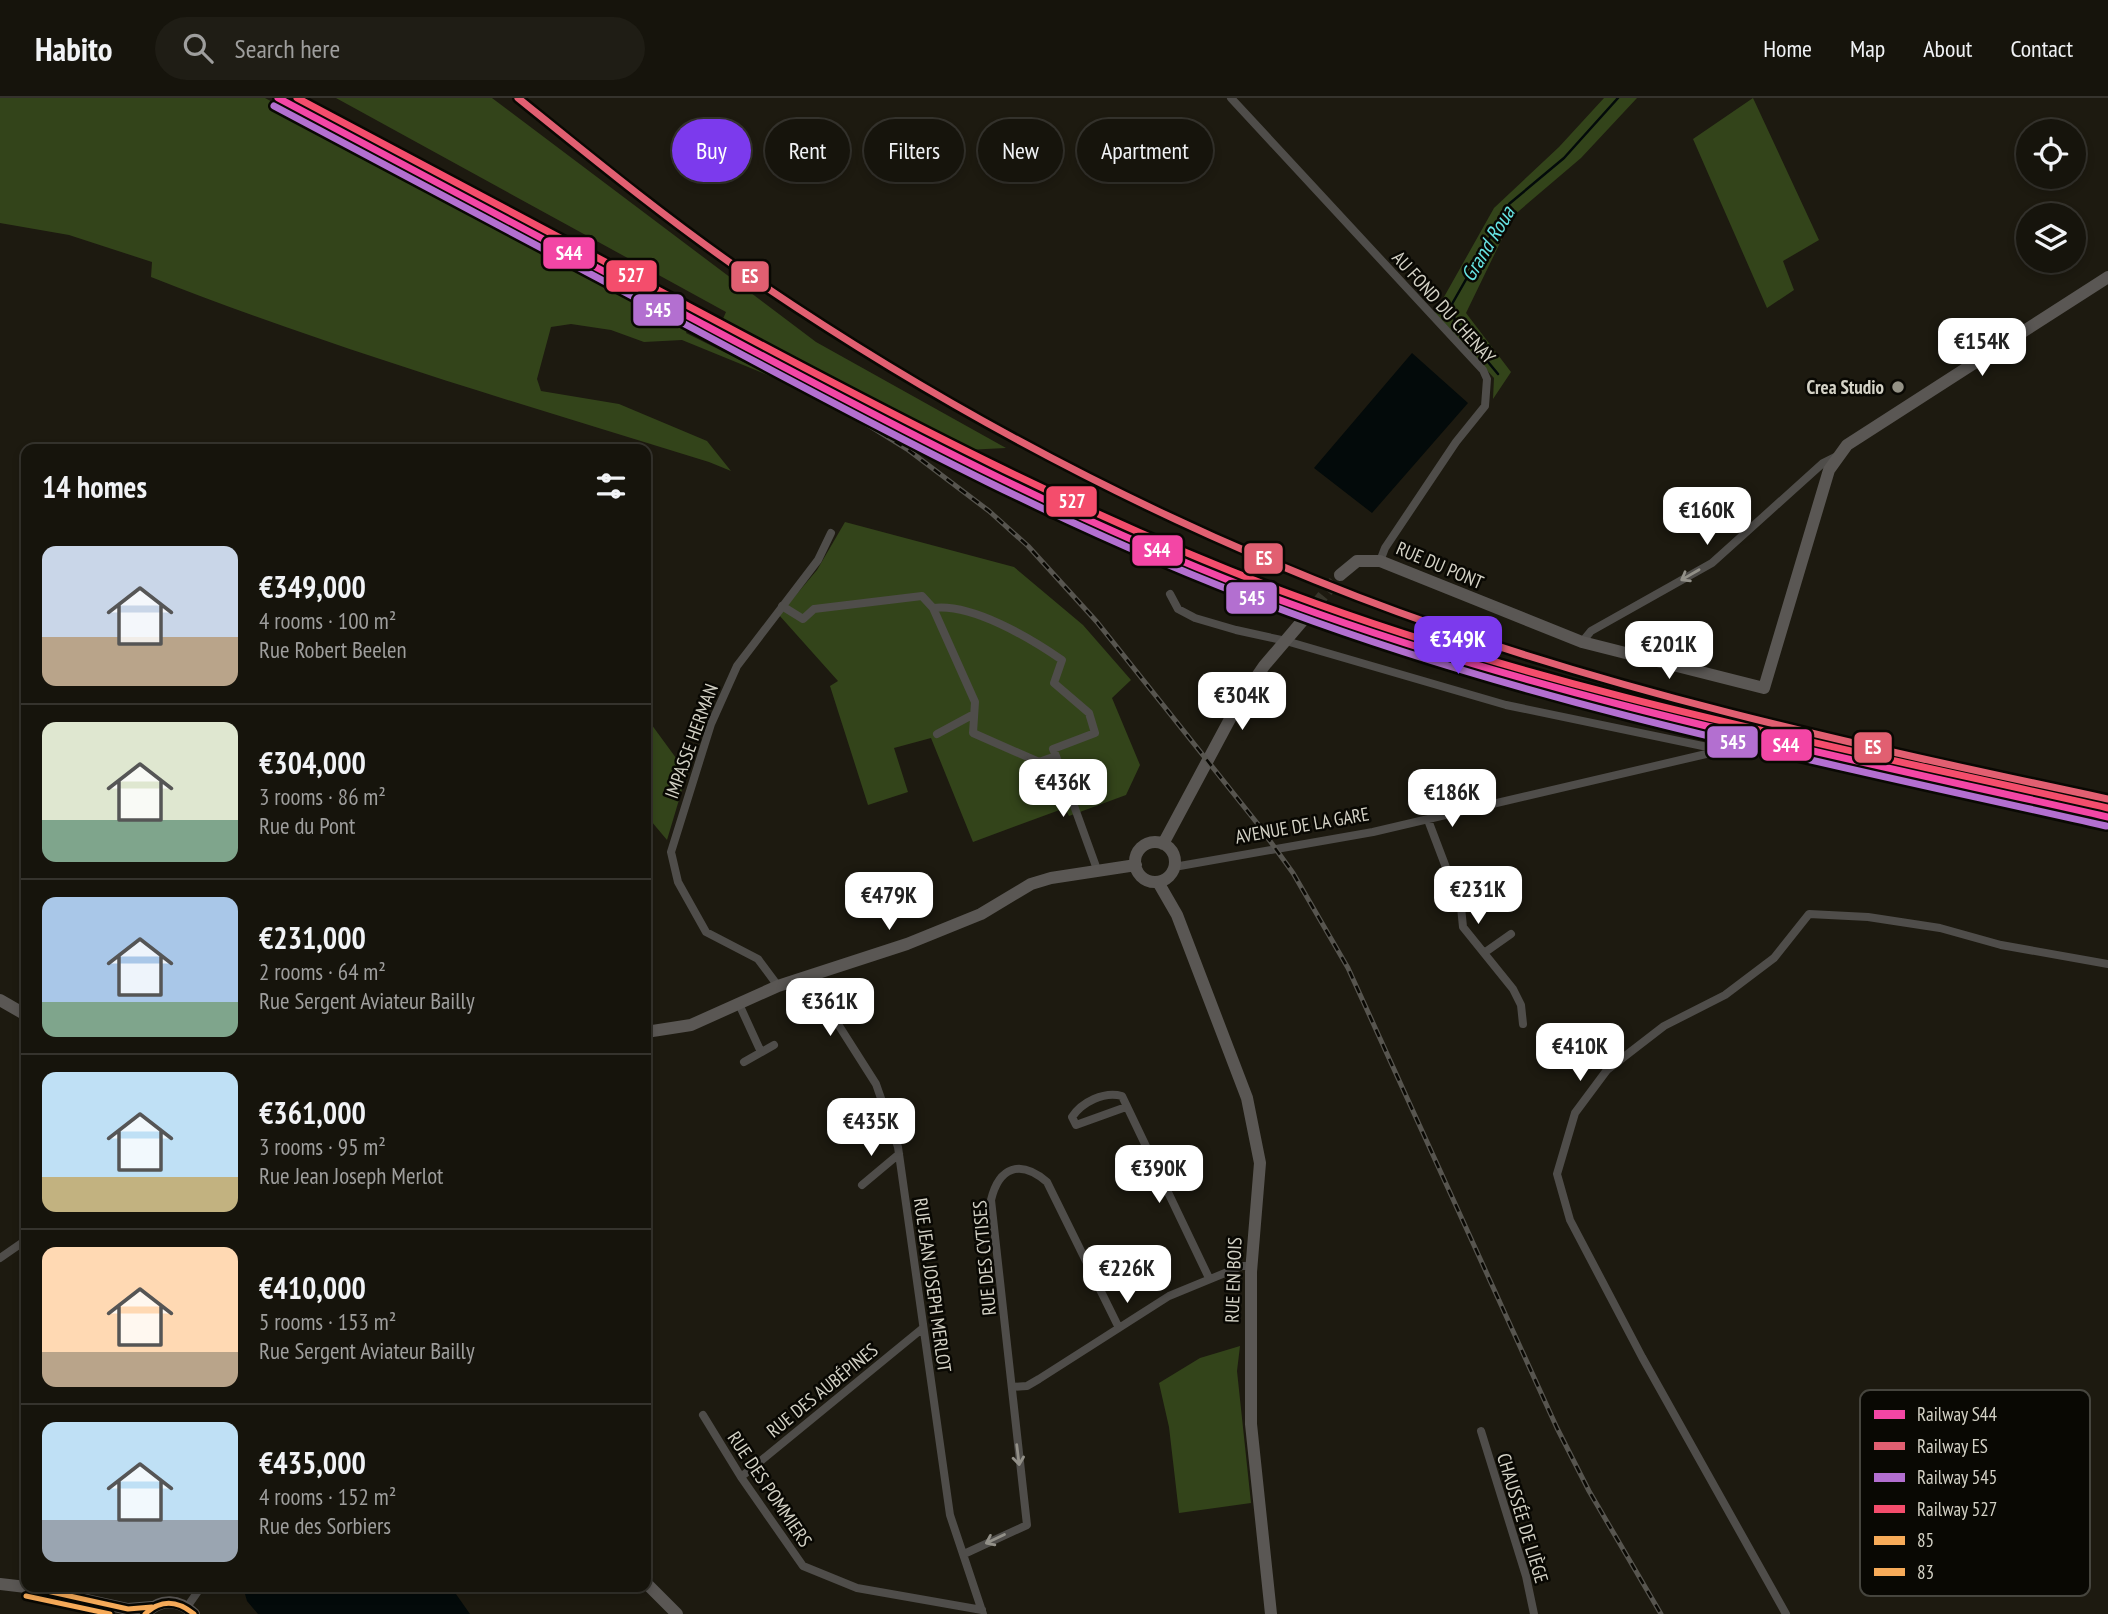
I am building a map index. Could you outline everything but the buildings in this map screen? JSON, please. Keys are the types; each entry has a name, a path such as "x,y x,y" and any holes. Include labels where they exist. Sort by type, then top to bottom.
{"street":[{"name":"AU FOND DU CHENAY","path":"1231,98 1483,370 1487,379 1485,406 1399,527 1380,561"},
{"path":"1582,642 1591,631 1712,563 1823,463 1838,455 1847,445 2108,277"},
{"name":"RUE DU PONT","path":"1340,575 1357,561 1380,561 1582,642 1765,688 1829,470 1838,455"},
{"name":"IMPASSE HERMAN","path":"779,986 758,959 706,932 678,882 671,852 716,712 737,666 818,561 831,533"},
{"path":"1170,594 1178,609 1195,618 1286,641 1506,705 1722,750 1743,752"},
{"path":"782,606 803,620 814,609 922,596 933,608 975,702 973,733 1039,762 1055,756"},
{"path":"933,608 949,606 1005,626 1062,660 1054,683 1089,713 1096,733 1053,749 1098,872"},
{"path":"1163,845 1238,704 1264,666 1304,619"},
{"path":"937,734 974,714"},
{"name":"AVENUE DE LA GARE","path":"1174,867 1428,820 1722,750"},
{"path":"1428,820 1461,907 1463,928 1513,989 1521,1005 1522,1024"},
{"path":"1156,843 1163,845 1172,852 1174,867 1168,877 1158,882 1142,877 1136,865 1143,847 1156,843"},
{"path":"651,1031 691,1025 779,986 907,944 981,914 1031,884 1051,878 1136,865"},
{"name":"RUE EN BOIS","path":"1158,882 1177,915 1247,1098 1260,1163 1251,1266 1251,1424 1271,1614"},
{"path":"1786,1614 1642,1357 1570,1220 1557,1174 1575,1113 1607,1070 1664,1026 1725,995 1774,958 1809,914 1868,917 1940,928 2001,945 2108,964"},
{"path":"1484,953 1511,934"},
{"name":"RUE JEAN JOSEPH MERLOT","path":"808,977 876,1084 899,1154 950,1515 983,1612"},
{"path":"0,1000 21,1012"},
{"path":"740,1004 761,1052"},
{"path":"744,1062 774,1045"},
{"path":"1126,1107 1076,1125 1072,1117 1080,1106 1112,1093 1122,1096 1209,1278"},
{"path":"862,1185 899,1154"},
{"name":"RUE DES CYTISES","path":"1012,1387 991,1200 995,1181 1004,1172 1020,1168 1036,1172 1047,1182 1119,1328"},
{"path":"0,1258 21,1243"},
{"path":"964,1554 1027,1525 1012,1387 1027,1386 1169,1296 1209,1278 1251,1266"},
{"name":"RUE DES AUBÉPINES","path":"741,1476 923,1328"},
{"name":"RUE DES POMMIERS","path":"703,1415 803,1566 857,1588 983,1612"},
{"name":"CHAUSSÉE DE LIÈGE","path":"1481,1432 1526,1576 1534,1614"},
{"path":"0,1584 21,1586"},
{"path":"651,1588 677,1614"},
{"path":"47,1592 88,1602 148,1611 173,1602 190,1611 199,1592"},
{"path":"88,1602 110,1614"}],"green space":[{"path":"0,98 265,98 690,324 686,333 782,381 682,340 644,342 611,330 571,324 551,327 537,379 541,391 619,404 707,441 731,471 289,328 151,277 152,262 69,235 0,223"},
{"path":"336,98 492,98 816,342 1006,448 966,450 722,321 726,312"},
{"path":"1604,98 1637,98 1581,158 1513,216 1466,313 1511,372 1493,399 1494,378 1435,313 1494,208 1559,147"},
{"path":"1753,98 1819,240 1783,261 1794,290 1767,308 1693,139"},
{"path":"845,522 1014,567 1083,625 1131,680 1112,698 1140,765 1126,795 1069,816 1065,808 973,842 931,738 894,748 908,792 868,805 830,686 838,681 779,615 817,570"},
{"path":"651,724 687,773 667,840 651,821"},
{"path":"1240,1346 1237,1371 1251,1503 1179,1513 1169,1427 1159,1383 1200,1358"}],"shaded area":[{"path":"1412,353 1468,403 1372,513 1314,468"},
{"path":"244,1592 455,1592 470,1614 258,1614 247,1601"}],"waterway":[{"name":"Grand Roua","path":"1498,374 1455,322 1452,304 1509,204 1564,158 1618,98"}],"tunnel":[{"path":"1304,619 1340,575"}],"railway":[{"path":"718,332 907,449 989,511 1028,546 1097,622 1257,823 1293,873 1348,968 1557,1428 1589,1491 1661,1614"},
{"path":"2022,797 2108,824"}],"rail line":[{"name":"S44","path":"278,98 917,437 1064,509 1215,575 1391,638 1594,698 1799,748 2108,817"},
{"name":"527","path":"297,98 777,353 993,464 1140,533 1290,594 1390,629 1593,689 1798,739 2108,808"},
{"name":"ES","path":"518,98 628,186 742,271 889,366 1040,452 1197,529 1358,597 1449,630 1635,688 1823,736 2108,799"},
{"name":"545","path":"274,106 913,445 1061,517 1211,583 1388,647 1591,706 1796,757 2106,826"}],"transit line":[{"name":"85","path":"52,1592 128,1609 152,1607"},
{"name":"83","path":"26,1596 110,1614"},
{"name":"85","path":"145,1614 157,1606 169,1603 194,1614"}],"place":[{"name":"Crea Studio","path":"1898,387"}]}
